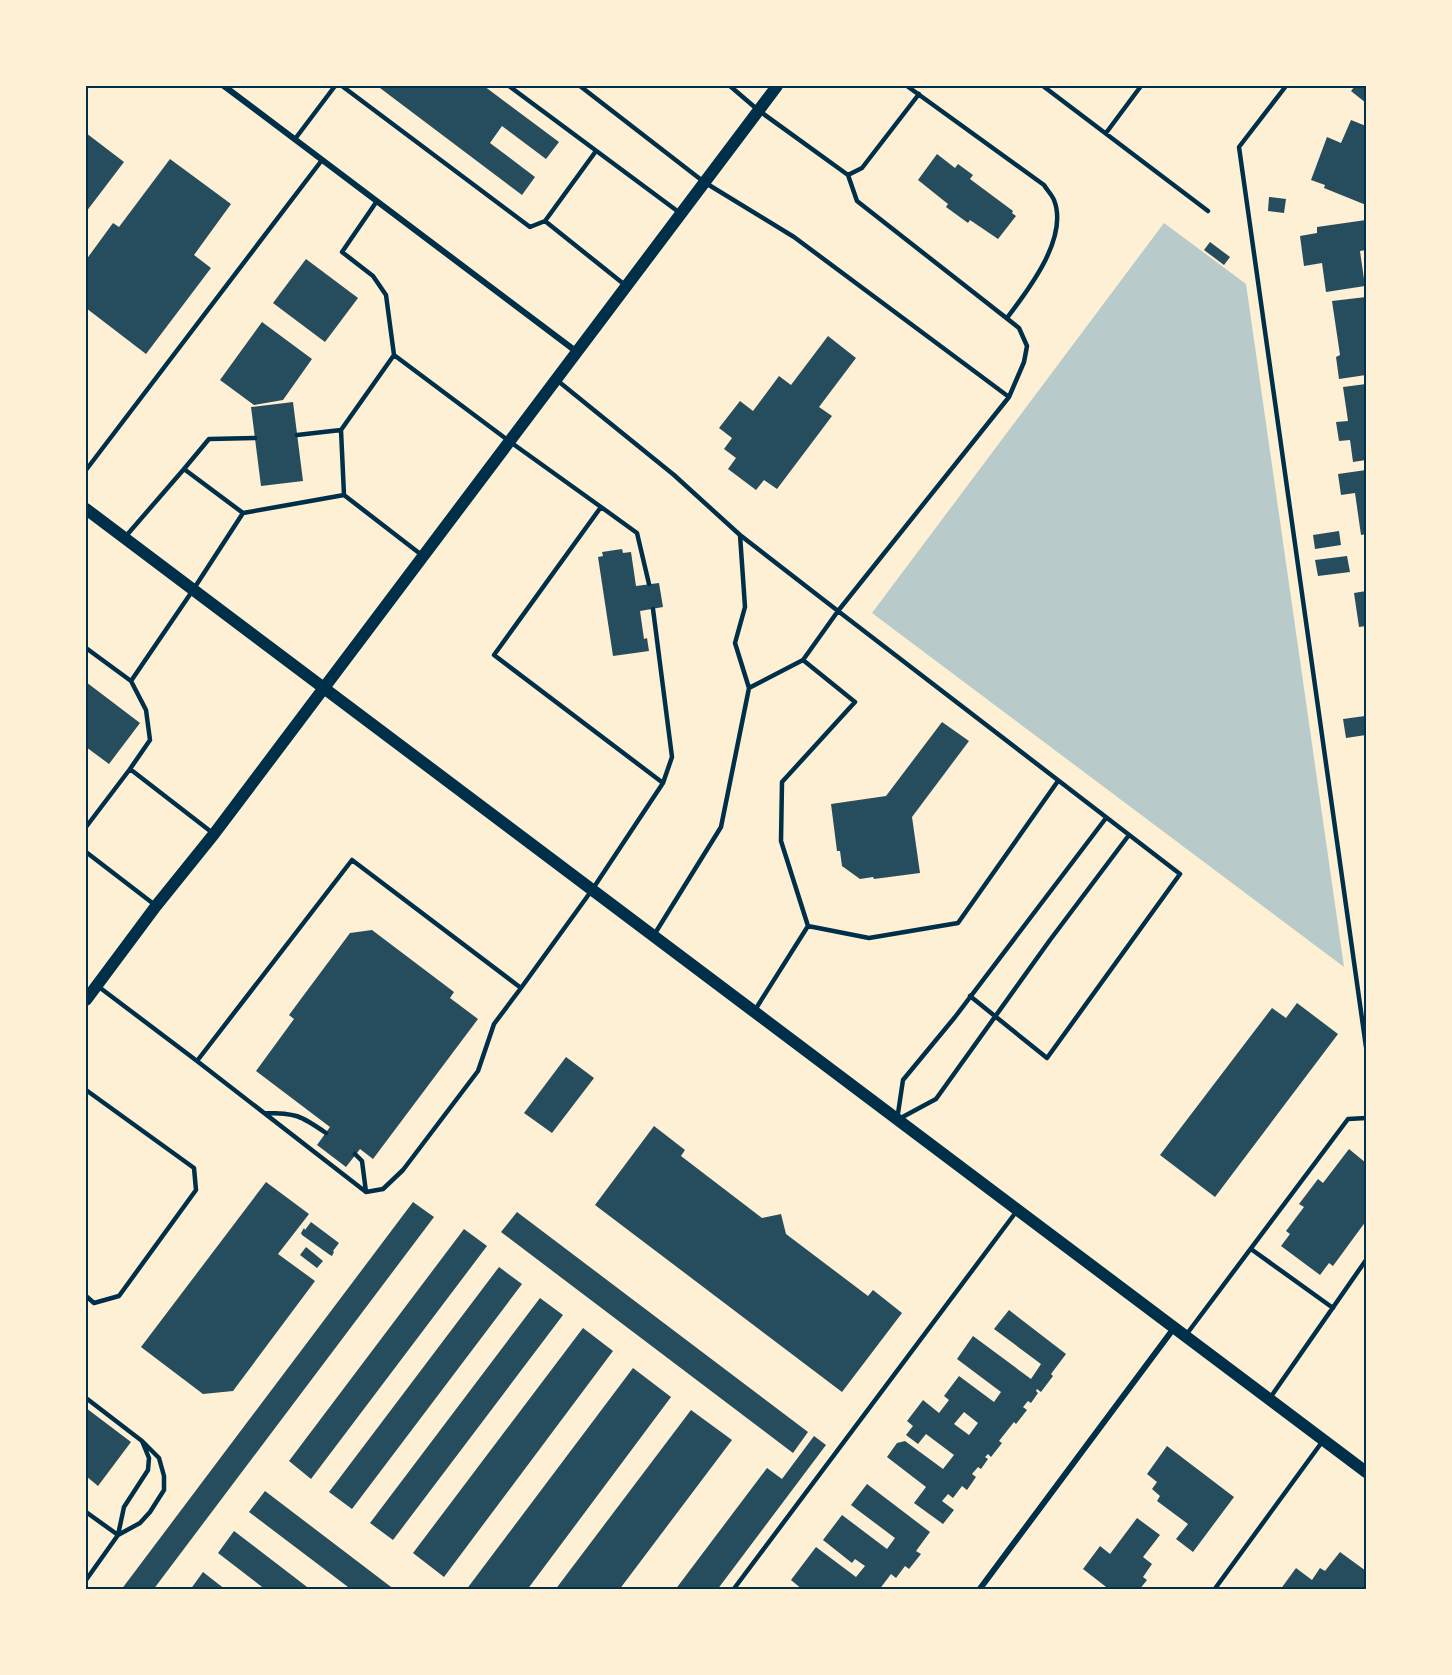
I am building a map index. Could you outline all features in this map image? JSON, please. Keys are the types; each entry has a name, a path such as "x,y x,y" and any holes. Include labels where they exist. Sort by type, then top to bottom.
{"main road":[{"path":"86,1000 156,906 214,834 777,86"},
{"path":"87,513 194,590 1366,1472"}],"street":[{"path":"224,86 577,352"},
{"path":"979,1590 1174,1328"}],"lane":[{"path":"295,139 335,86"},
{"path":"342,86 530,227 545,221 596,151"},
{"path":"509,86 680,214"},
{"path":"580,86 704,182 794,237 1009,397"},
{"path":"730,86 758,110 848,176 857,201 1019,328 1028,346 1024,362 1009,397 838,611 803,660 749,688"},
{"path":"907,86 1044,185 1054,199 1058,216 1057,225 1043,268 1006,318"},
{"path":"1043,86 1209,211"},
{"path":"1106,133 1141,86"},
{"path":"1286,86 1239,147 1366,1047"},
{"path":"848,176 862,168 919,94"},
{"path":"86,470 322,160"},
{"path":"344,495 340,430 394,355 386,295 373,276 342,252 377,201"},
{"path":"545,221 626,286"},
{"path":"394,355 636,534 649,584"},
{"path":"556,379 674,475 740,535 1180,874 1047,1058 970,996"},
{"path":"297,435 340,430"},
{"path":"124,538 209,439 255,438"},
{"path":"184,469 243,513 344,495 423,556"},
{"path":"602,507 494,655 663,783"},
{"path":"131,681 194,590 243,513"},
{"path":"654,936 721,827 749,688 735,643 745,607 740,535"},
{"path":"97,985 366,1192 383,1189 403,1170 478,1071 494,1024 592,890 663,783 672,757 653,609"},
{"path":"86,648 131,681 146,710 150,740 86,827"},
{"path":"803,660 855,702 782,782 781,841 808,926"},
{"path":"130,769 214,834"},
{"path":"808,926 869,938 958,923 1058,781"},
{"path":"897,1120 903,1080 1106,818"},
{"path":"897,1120 936,1098 1129,835"},
{"path":"86,852 156,906"},
{"path":"197,1061 352,860 521,988"},
{"path":"754,1011 808,926"},
{"path":"86,1090 194,1168 196,1190 119,1296 94,1303 86,1296"},
{"path":"264,1113 286,1113 303,1117 326,1133"},
{"path":"1185,1336 1348,1119 1366,1118"},
{"path":"355,1154 362,1161 366,1192"},
{"path":"733,1590 1018,1210"},
{"path":"1251,1249 1333,1308"},
{"path":"1269,1399 1366,1260"},
{"path":"86,1398 142,1441 159,1458 164,1476 164,1490 150,1512 140,1523 118,1535"},
{"path":"1214,1590 1324,1440"},
{"path":"86,1580 118,1535 124,1507 147,1470 149,1458 142,1441"},
{"path":"86,1512 118,1535"}],"shaded area":[{"path":"1164,223 1246,284 1344,967 872,613"}],"building":[{"path":"382,86 484,86 559,142 546,159 502,126 490,143 535,177 522,195 380,88"},
{"path":"1355,86 1366,86 1366,103 1351,91"},
{"path":"1351,120 1366,126 1366,205 1324,188 1325,185 1311,180 1327,137 1341,143"},
{"path":"86,133 124,162 86,212"},
{"path":"937,154 955,168 958,164 973,175 970,179 1013,211 1012,213 1016,216 998,239 970,220 968,223 946,207 948,204 918,180"},
{"path":"170,159 231,204 194,255 211,268 146,354 86,308 86,260 113,223 119,227"},
{"path":"1269,197 1286,199 1284,213 1268,211"},
{"path":"1366,220 1366,250 1360,251 1365,286 1326,292 1322,263 1304,266 1300,236 1317,233 1317,227"},
{"path":"1210,242 1230,257 1224,265 1204,250"},
{"path":"306,259 358,298 325,342 273,303"},
{"path":"1366,297 1366,375 1339,379 1336,357 1340,355 1332,301"},
{"path":"262,322 312,359 283,400 254,405 220,380"},
{"path":"828,336 856,358 819,407 832,416 777,489 764,480 756,490 728,469 736,458 724,449 732,438 719,428 740,401 753,411 779,376 791,385"},
{"path":"1366,384 1366,460 1353,462 1350,440 1339,441 1336,422 1348,421 1343,387"},
{"path":"293,402 303,481 261,486 251,407"},
{"path":"1366,470 1366,534 1361,535 1355,493 1341,495 1338,474"},
{"path":"1339,531 1341,545 1315,549 1313,535"},
{"path":"622,549 623,553 631,552 636,586 659,583 663,607 640,611 644,639 647,638 649,651 613,656 598,557 603,556 602,552"},
{"path":"1347,556 1350,572 1318,576 1315,560"},
{"path":"1366,591 1366,626 1359,627 1354,593"},
{"path":"86,682 140,723 109,764 86,747"},
{"path":"1365,716 1366,735 1346,738 1343,719"},
{"path":"942,722 969,741 912,817 920,873 860,879 842,866 840,851 837,851 831,804 886,796"},
{"path":"372,930 454,992 450,998 478,1019 373,1159 360,1149 346,1167 317,1145 330,1127 256,1071 294,1019 289,1015 350,933"},
{"path":"1297,1003 1338,1034 1215,1197 1160,1155 1272,1008 1286,1018"},
{"path":"566,1057 594,1078 552,1133 524,1113"},
{"path":"654,1126 685,1150 681,1156 762,1218 781,1214 786,1234 868,1296 873,1290 902,1313 842,1392 595,1205"},
{"path":"1349,1149 1366,1163 1366,1221 1333,1266 1329,1263 1320,1275 1281,1246 1290,1234 1286,1231 1304,1207 1299,1204 1318,1179 1323,1183"},
{"path":"266,1182 309,1214 278,1254 315,1281 233,1391 203,1394 141,1347"},
{"path":"413,1202 434,1217 153,1590 121,1590"},
{"path":"517,1212 808,1432 793,1453 501,1232"},
{"path":"311,1222 339,1243 332,1256 302,1235 304,1228 305,1230"},
{"path":"464,1229 487,1246 311,1479 289,1461"},
{"path":"306,1247 323,1261 317,1268 300,1255"},
{"path":"499,1267 522,1284 352,1509 329,1492"},
{"path":"540,1298 563,1315 393,1540 370,1523"},
{"path":"1009,1310 1066,1354 1041,1392 1037,1389 1038,1393 1031,1403 1028,1401 1023,1407 1027,1410 999,1441 1002,1443 991,1457 988,1454 985,1457 988,1459 981,1469 978,1467 972,1474 976,1477 967,1490 962,1486 953,1498 948,1494 942,1501 954,1510 943,1524 914,1503 926,1487 887,1457 897,1443 905,1441 943,1469 954,1455 926,1434 918,1444 906,1435 913,1426 907,1421 923,1400 939,1413 949,1400 944,1396 959,1376 994,1402 1001,1392 957,1359 973,1336 1031,1379 1041,1364 994,1329","holes":["964,1412 978,1423 969,1435 954,1424"]},
{"path":"583,1328 613,1351 444,1577 413,1553"},
{"path":"633,1368 671,1397 527,1590 466,1590"},
{"path":"86,1408 131,1442 98,1486 86,1476"},
{"path":"691,1410 732,1440 619,1590 555,1590"},
{"path":"814,1436 826,1445 717,1590 675,1590 767,1468 782,1479"},
{"path":"1167,1446 1234,1497 1193,1552 1176,1539 1188,1524 1157,1501 1160,1496 1152,1489 1157,1482 1147,1474"},
{"path":"867,1484 930,1532 916,1551 921,1554 909,1569 905,1566 896,1578 891,1574 879,1590 803,1590 791,1580 816,1547 856,1577 865,1566 855,1559 852,1563 823,1540 842,1515 887,1549 895,1538 851,1505"},
{"path":"265,1491 395,1590 352,1590 249,1512"},
{"path":"1137,1518 1160,1535 1143,1557 1152,1564 1143,1577 1147,1580 1139,1590 1110,1590 1083,1569 1100,1546 1110,1554"},
{"path":"234,1531 311,1590 266,1590 218,1553"},
{"path":"1340,1552 1366,1571 1366,1590 1280,1590 1296,1568 1312,1580 1320,1568 1325,1571"},
{"path":"203,1572 226,1590 190,1590"}]}
